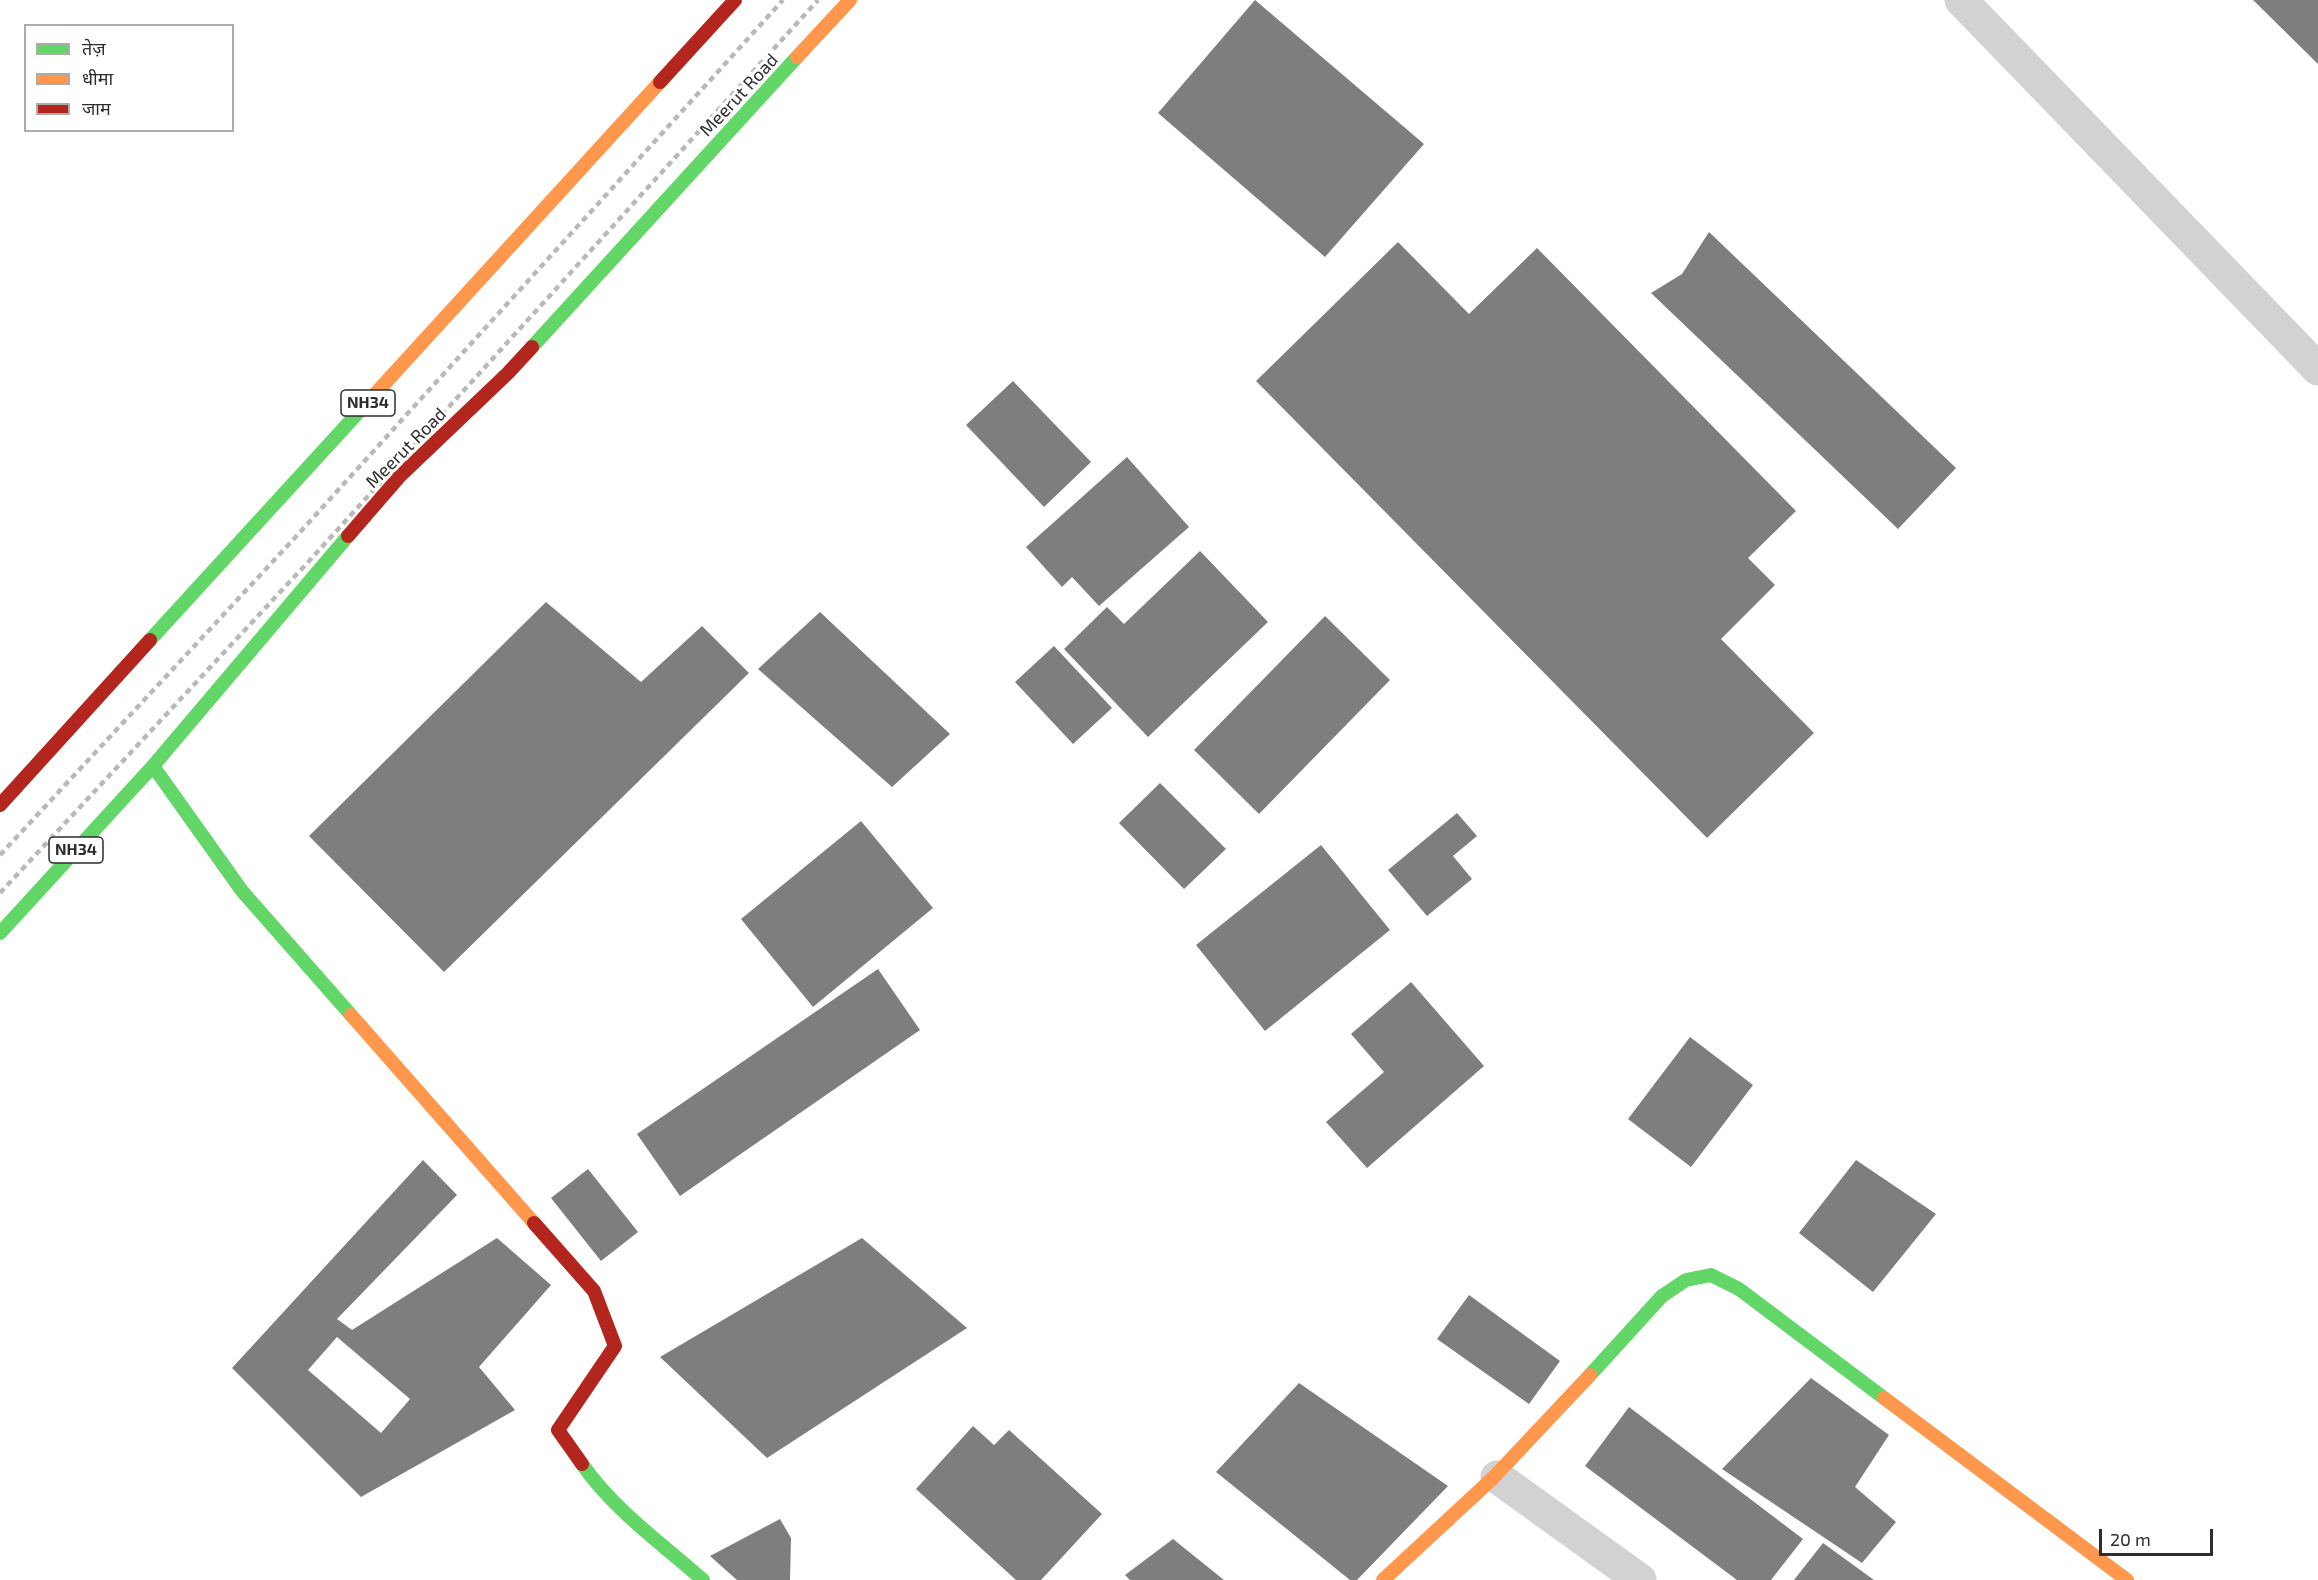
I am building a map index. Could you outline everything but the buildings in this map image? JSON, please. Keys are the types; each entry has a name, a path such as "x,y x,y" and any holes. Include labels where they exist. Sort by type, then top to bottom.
{"main road":[{"name":"NH34","path":"0,805 735,0"},
{"name":"Meerut Road","path":"0,933 153,766 400,476 508,373 850,0"},
{"path":"153,766 242,891 594,1291 615,1346 558,1430 593,1480 703,1580"},
{"path":"1383,1580 1426,1544 1497,1477 1662,1296 1686,1280 1711,1275 1739,1289 2127,1580"}],"street":[{"path":"1960,0 2318,369"},
{"path":"1497,1477 1640,1580"}],"railway":[{"path":"0,855 291,542 783,0"},
{"path":"0,893 310,560 818,0"}],"traffic: fast":[{"path":"532,347 797,57"},
{"path":"150,640 366,404"},
{"path":"0,933 153,766 348,536"},
{"path":"153,766 242,891 351,1015"},
{"path":"1590,1375 1662,1296 1686,1280 1711,1275 1739,1289 1884,1398"},
{"path":"582,1464 623,1511 703,1580"}],"traffic: slow":[{"path":"797,57 850,0"},
{"path":"366,404 660,82"},
{"path":"351,1015 534,1223"},
{"path":"1383,1580 1493,1478 1590,1375"},
{"path":"1884,1398 2127,1580"}],"traffic: jam":[{"path":"660,82 735,0"},
{"path":"348,536 400,476 508,373 532,347"},
{"path":"0,805 150,640"},
{"path":"534,1223 594,1291 615,1346 558,1430 582,1464"}]}
